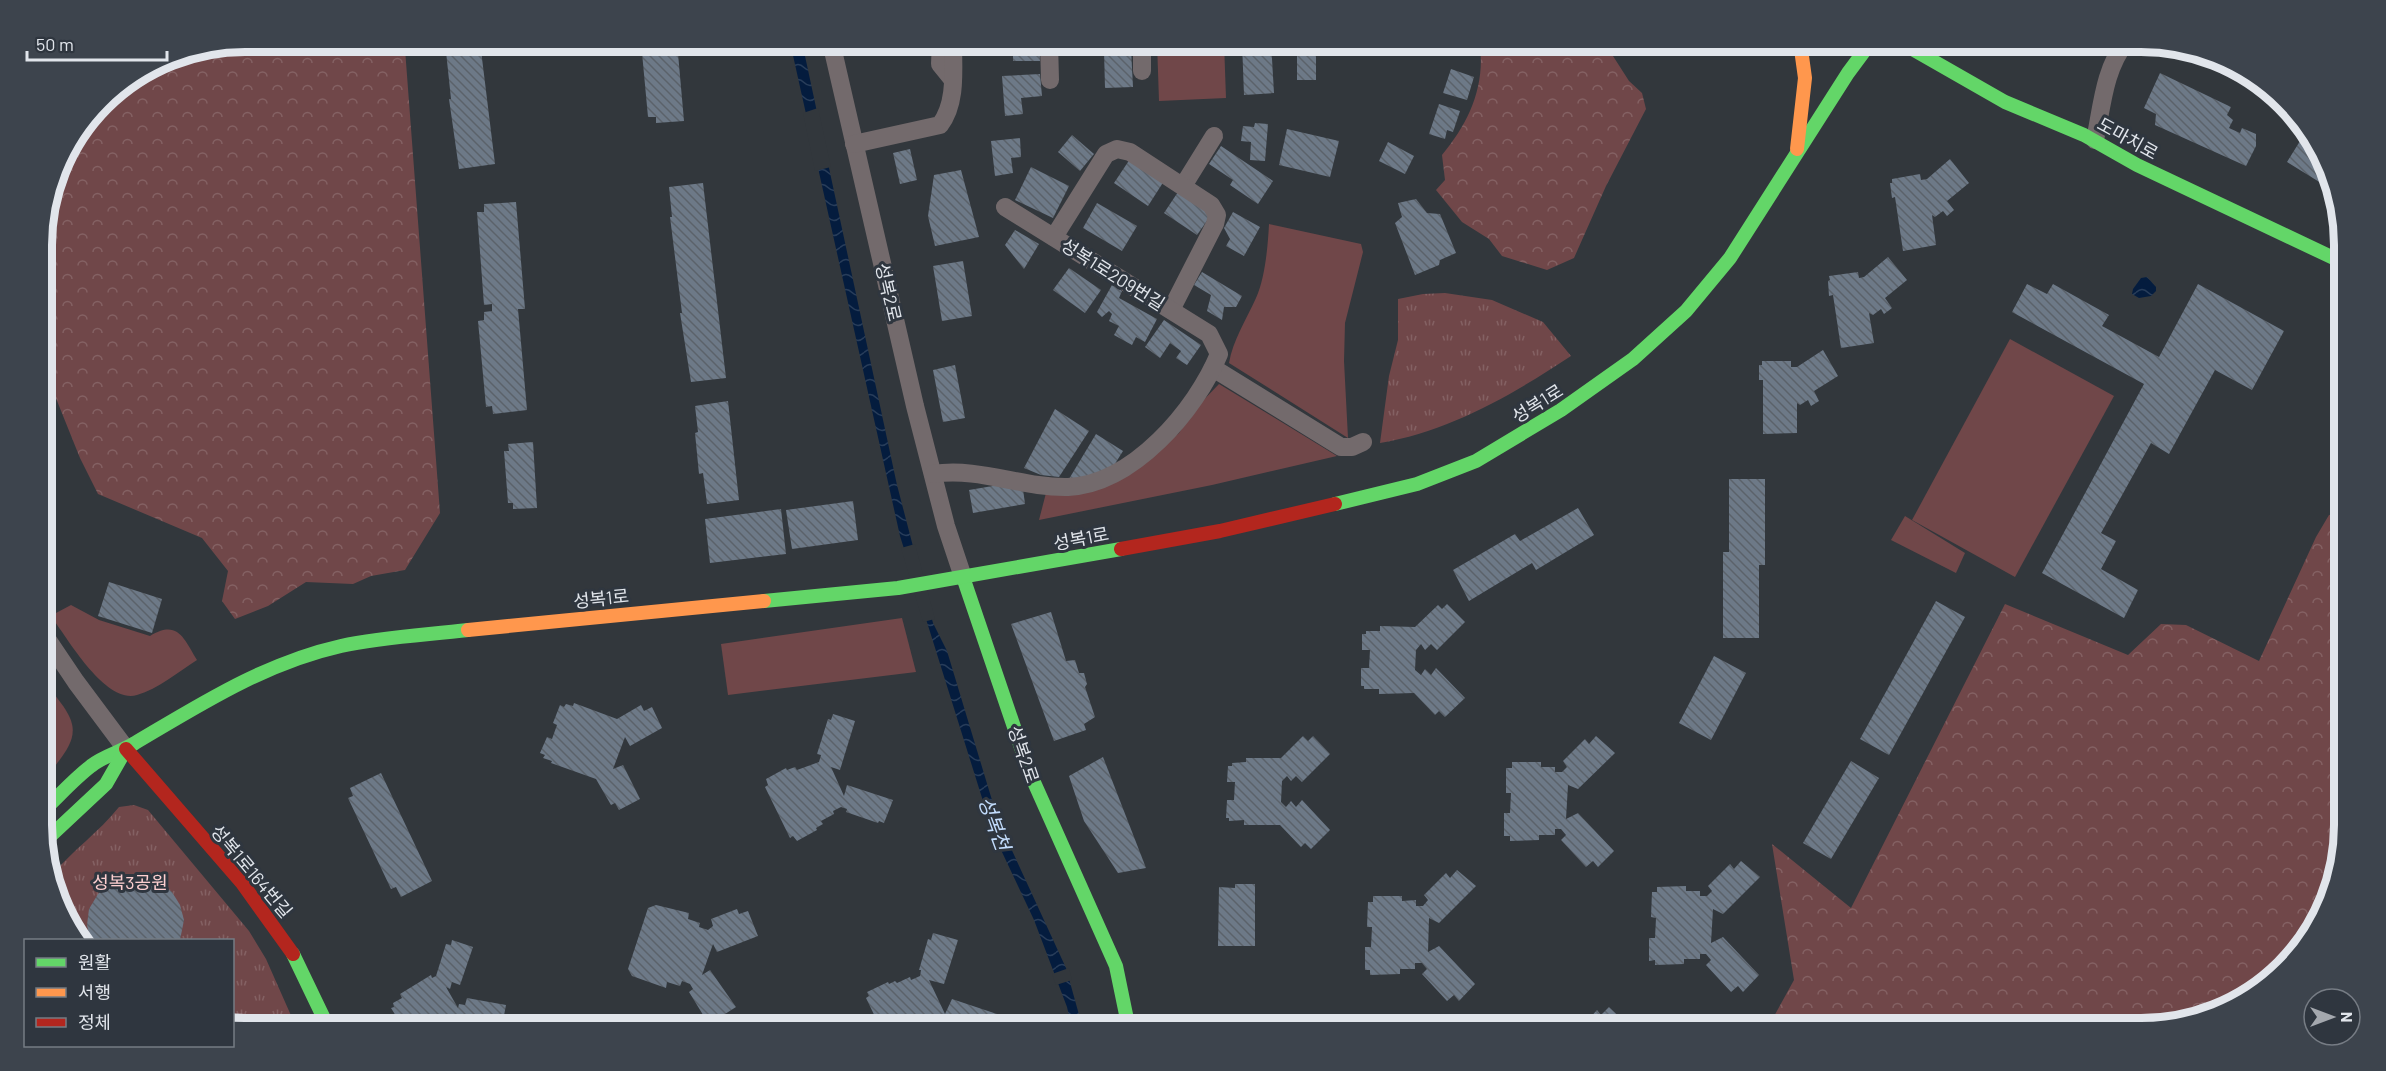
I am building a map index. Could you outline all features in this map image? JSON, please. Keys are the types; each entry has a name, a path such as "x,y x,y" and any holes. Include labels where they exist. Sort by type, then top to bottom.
{"street":[{"path":"1797,153 1805,78 1801,52"},
{"name":"성복1로","path":"52,802 92,765 126,749 236,683 301,657 355,643 594,617 893,589 1220,531 1417,484 1476,461 1562,410 1595,387 1633,359 1686,311 1730,258 1864,52"},
{"name":"도마치로","path":"1917,52 2005,102 2095,140 2137,165 2334,258"},
{"path":"2095,140 2108,75 2118,52"},
{"name":"성복2로","path":"833,53 946,526 1029,771 1116,966 1127,1018"},
{"path":"941,53 940,64 953,80"},
{"path":"854,144 940,125 948,115 953,80 953,53"},
{"path":"1049,53 1050,80"},
{"path":"1142,53 1142,71"},
{"path":"1183,186 1214,136"},
{"name":"성복1로209번길","path":"1054,237 1106,154 1117,149 1130,152 1211,205 1217,215 1215,224 1171,310"},
{"name":"성복1로209번길","path":"933,474 954,471 1067,487 1092,483 1132,462 1164,436 1197,398 1219,354 1209,334 1005,207"},
{"path":"1213,368 1341,447 1352,447 1363,442"},
{"path":"52,647 126,749"},
{"name":"성복1로","path":"53,834 106,784 126,749"},
{"name":"성복1로164번길","path":"126,749 242,883 281,934 293,953 324,1018"}],"green space":[{"path":"1224,52 1226,98 1159,101 1157,53"},
{"path":"1480,52 1611,52 1629,81 1642,93 1646,109 1606,186 1574,258 1547,270 1502,256 1489,239 1462,222 1436,190 1445,180 1442,155 1460,131 1473,105"},
{"path":"233,53 405,53 440,513 405,570 371,576 353,584 306,582 268,606 235,619 222,601 228,571 202,538 98,494 80,458 53,390 53,233 59,196 67,172 92,128 109,109 138,85 172,67 208,56"},
{"path":"1269,224 1361,244 1363,252 1345,323 1344,361 1348,438 1229,363 1237,338 1262,281"},
{"path":"1445,293 1492,300 1543,322 1571,356 1480,410 1431,430 1380,443 1389,376 1398,340 1398,299"},
{"path":"2010,339 2114,396 2015,577 1912,520"},
{"path":"1219,384 1337,456 1212,485 1039,520 1046,493 1135,469 1179,433 1194,410"},
{"path":"2334,514 2334,825 2330,863 2319,899 2308,922 2286,953 2268,971 2226,999 2178,1015 2153,1018 1773,1018 1794,980 1772,844 1851,908 2005,604 2128,655 2161,624 2186,625 2259,661 2316,537 2329,515"},
{"path":"1905,516 1965,553 1956,573 1891,540"},
{"path":"71,605 99,620 150,636 160,631 174,631 184,639 197,660 160,684 137,695 125,695 113,690 90,669 55,622 56,613"},
{"path":"902,618 916,672 728,695 721,644"},
{"path":"52,692 71,720 73,730 66,751 52,770"},
{"name":"성복3공원","path":"134,805 148,810 249,931 266,959 292,1018 234,1018 234,939 89,939 67,899 58,869 119,807"},
{"path":"2221,1001 2184,1013 2184,1012 2202,1002"}],"water":[{"name":"성복천","path":"792,53 804,53 897,485 933,623 947,651 998,820 1066,968 1080,1018 1070,1018 1034,920 993,833 900,536"},
{"path":"2147,277 2156,287 2156,291 2151,296 2139,298 2132,294 2141,278"}],"pier":[{"path":"818,108 831,167 815,171 803,113"},
{"path":"915,544 935,619 923,622 901,548"},
{"path":"1069,968 1072,980 1056,985 1052,974"}],"building":[{"path":"1242,52 1272,52 1274,93 1244,95"},
{"path":"1297,52 1316,52 1316,80 1297,80"},
{"path":"446,53 481,53 495,164 459,169 449,99 451,99"},
{"path":"642,53 678,53 684,121 656,123 656,117 648,117"},
{"path":"1013,53 1040,53 1040,61 1013,61"},
{"path":"1104,53 1131,53 1133,87 1105,88"},
{"path":"1451,69 1474,77 1467,100 1443,93"},
{"path":"2160,73 2231,107 2227,115 2233,120 2229,128 2240,133 2242,128 2256,134 2256,146 2246,166 2155,125 2156,114 2144,108"},
{"path":"1040,74 1042,96 1021,98 1023,114 1005,116 1002,76"},
{"path":"1439,104 1460,111 1453,132 1447,130 1445,139 1429,134"},
{"path":"1255,123 1268,124 1265,161 1250,160 1251,142 1241,141 1243,126 1254,127"},
{"path":"1287,129 1339,141 1330,177 1279,165"},
{"path":"1072,135 1094,154 1080,171 1058,152"},
{"path":"1020,138 1021,157 1011,158 1013,173 995,176 991,141"},
{"path":"2301,139 2323,184 2287,162"},
{"path":"1388,142 1414,156 1405,174 1379,161"},
{"path":"1221,146 1273,181 1258,204 1230,185 1233,180 1209,164"},
{"path":"910,149 917,180 900,184 893,153"},
{"path":"1130,159 1164,181 1148,206 1114,183"},
{"path":"1950,159 1969,183 1947,201 1954,210 1947,216 1943,211 1935,217 1932,215 1936,245 1903,251 1895,197 1892,198 1890,183 1892,179 1920,174 1921,180 1927,179"},
{"path":"1031,167 1069,186 1053,218 1015,200"},
{"path":"961,170 979,237 935,246 928,216 934,175"},
{"path":"703,183 726,378 691,382 680,313 682,313 670,217 672,217 669,187"},
{"path":"1178,192 1211,215 1197,235 1164,213"},
{"path":"1416,199 1427,213 1440,214 1456,253 1440,260 1439,265 1415,275 1395,223 1402,217 1398,203"},
{"path":"516,202 525,309 518,309 527,410 493,414 492,406 486,407 478,321 484,320 484,312 492,311 492,304 484,305 477,212 484,212 484,204"},
{"path":"1097,203 1137,226 1122,251 1083,228"},
{"path":"1233,212 1260,227 1244,256 1226,246 1230,239 1224,228"},
{"path":"1015,230 1039,244 1024,269 1005,245"},
{"path":"1888,257 1907,280 1885,298 1892,308 1884,314 1881,309 1873,315 1869,313 1874,343 1841,348 1833,295 1829,296 1829,276 1858,272 1859,278 1864,277"},
{"path":"963,261 972,316 942,321 933,266"},
{"path":"1069,268 1101,290 1085,313 1053,290"},
{"path":"1202,272 1242,296 1236,307 1224,307 1222,320 1207,311 1211,295 1194,285"},
{"path":"2027,284 2047,294 2053,284 2109,315 2102,326 2159,357 2198,284 2284,331 2252,390 2215,370 2169,454 2151,443 2101,533 2116,541 2101,569 2138,590 2124,618 2042,573 2144,384 2012,312"},
{"path":"1112,285 1122,291 1119,298 1157,319 1145,342 1136,337 1132,345 1114,335 1119,326 1109,321 1112,314 1109,311 1102,317 1097,312"},
{"path":"1164,320 1201,345 1187,365 1176,358 1181,351 1170,343 1160,358 1145,347"},
{"path":"1823,350 1838,376 1814,391 1819,401 1811,406 1808,400 1800,405 1797,403 1797,433 1763,434 1763,380 1759,380 1759,365 1762,365 1762,361 1791,361 1791,367 1797,367"},
{"path":"955,365 965,418 943,422 933,370"},
{"path":"728,401 739,500 707,504 703,473 699,474 695,406"},
{"path":"1055,409 1089,431 1059,477 1041,475 1024,468"},
{"path":"1096,434 1123,451 1113,467 1089,481 1069,479"},
{"path":"533,442 537,508 513,509 513,503 508,503 504,451 509,451 508,444"},
{"path":"1729,479 1765,479 1765,565 1759,565 1759,638 1723,638 1723,552 1729,552"},
{"path":"1022,481 1025,504 973,513 969,490"},
{"path":"853,501 858,540 792,549 786,510"},
{"path":"1578,508 1594,535 1536,570 1532,563 1469,601 1453,570 1515,534 1520,541"},
{"path":"781,509 786,554 710,563 705,519"},
{"path":"109,582 162,599 152,633 98,616"},
{"path":"1936,601 1965,617 1889,755 1860,739"},
{"path":"1447,604 1465,622 1437,650 1431,644 1425,650 1421,644 1416,650 1415,670 1421,675 1425,669 1431,675 1436,668 1465,698 1445,717 1439,711 1435,715 1414,693 1379,694 1379,689 1364,689 1364,686 1361,686 1361,668 1369,668 1370,650 1362,650 1362,634 1366,634 1366,631 1380,631 1380,626 1415,627 1438,605 1442,609"},
{"path":"1051,612 1066,661 1075,660 1079,673 1084,673 1087,684 1085,687 1095,717 1084,724 1086,730 1054,741 1011,624"},
{"path":"1714,656 1746,673 1711,740 1679,723"},
{"path":"574,703 617,719 641,705 644,711 652,707 662,728 630,746 625,737 613,769 623,765 640,799 619,810 615,803 611,805 596,779 543,758 545,755 540,753 547,737 552,739 557,725 553,723 560,705 573,706"},
{"path":"833,714 855,721 840,770 831,767 844,796 847,785 893,800 884,823 846,812 847,809 841,807 821,821 823,824 816,828 817,830 797,841 793,836 790,838 765,787 768,785 766,779 786,768 787,770 795,767 797,770 819,762 821,755 817,754 828,719 831,720"},
{"path":"1303,736 1308,741 1313,736 1330,754 1302,782 1296,776 1291,781 1287,776 1282,781 1281,802 1286,807 1291,801 1296,807 1302,800 1330,830 1311,849 1305,843 1301,847 1280,825 1244,825 1244,820 1229,821 1229,818 1226,818 1227,800 1234,800 1235,782 1227,782 1228,766 1232,766 1232,763 1246,762 1246,758 1281,758"},
{"path":"1596,736 1615,753 1578,789 1568,785 1566,819 1578,813 1614,851 1598,867 1593,861 1586,867 1561,840 1566,835 1561,829 1555,829 1555,835 1539,835 1539,840 1510,841 1510,836 1504,836 1504,813 1510,813 1511,793 1506,793 1506,768 1512,768 1512,762 1541,762 1541,767 1555,767 1555,772 1562,772 1567,767 1563,761 1585,739 1589,744"},
{"path":"1103,757 1146,868 1118,873 1084,821 1069,776"},
{"path":"1851,761 1879,778 1831,859 1803,843"},
{"path":"381,773 432,881 401,897 396,887 391,889 348,798 353,796 350,788"},
{"path":"1741,861 1760,877 1723,914 1713,909 1711,943 1723,937 1759,975 1743,992 1738,986 1731,992 1706,965 1711,960 1706,954 1700,954 1700,959 1684,959 1684,964 1655,965 1655,960 1649,961 1649,938 1655,938 1656,918 1651,917 1652,892 1657,892 1657,887 1686,886 1686,891 1700,891 1700,896 1707,896 1712,891 1708,886 1730,864 1734,869"},
{"path":"1457,870 1476,886 1439,923 1429,918 1428,952 1439,946 1475,984 1459,1001 1454,995 1447,1001 1422,974 1427,969 1422,963 1415,963 1415,969 1400,969 1400,974 1370,975 1370,970 1365,970 1365,947 1371,947 1372,927 1367,927 1368,902 1373,902 1373,896 1402,896 1402,901 1416,900 1416,906 1423,906 1428,900 1424,895 1446,873 1450,878"},
{"path":"143,876 159,882 172,892 180,905 184,920 180,939 90,939 87,925 89,909 98,894 110,883 126,877"},
{"path":"1235,884 1255,884 1255,946 1218,946 1219,887 1235,888"},
{"path":"656,905 689,913 688,919 700,923 699,927 708,930 713,926 711,919 737,909 739,914 748,911 758,936 717,952 713,944 702,975 710,970 736,1007 719,1018 712,1018 710,1014 705,1018 689,992 693,989 690,984 682,981 680,986 667,982 666,988 632,976 628,969 648,908"},
{"path":"933,933 958,940 944,984 929,980 945,1014 952,999 997,1014 995,1018 876,1018 866,998 869,996 867,992 888,982 889,984 895,981 897,983 910,977 911,980 920,976 921,970 919,970 928,939 931,940"},
{"path":"452,940 473,947 460,985 452,982 450,989 446,987 458,1008 459,1004 465,1005 467,998 506,1005 504,1018 397,1018 391,1008 394,1007 393,1003 402,998 400,994 431,975 432,978 436,976 446,944 451,945"},
{"path":"1609,1007 1621,1018 1590,1018 1597,1010 1601,1015"}],"traffic: fast":[{"path":"1335,504 1417,484 1476,461 1561,410 1633,359 1686,311 1730,258 1863,52"},
{"path":"1918,52 2005,102 2084,135 2137,165 2334,258"},
{"path":"764,601 898,588 1121,549"},
{"path":"963,577 1029,771 1116,966 1127,1018"},
{"path":"52,802 96,763 234,686 286,663 313,653 357,643 468,630"},
{"path":"53,834 106,784 126,749"},
{"path":"293,954 324,1018"}],"traffic: slow":[{"path":"1797,149 1805,78 1801,52"},
{"path":"468,630 764,601"}],"traffic: jam":[{"path":"1121,549 1220,531 1335,504"},
{"path":"126,749 242,883 293,954"}]}
